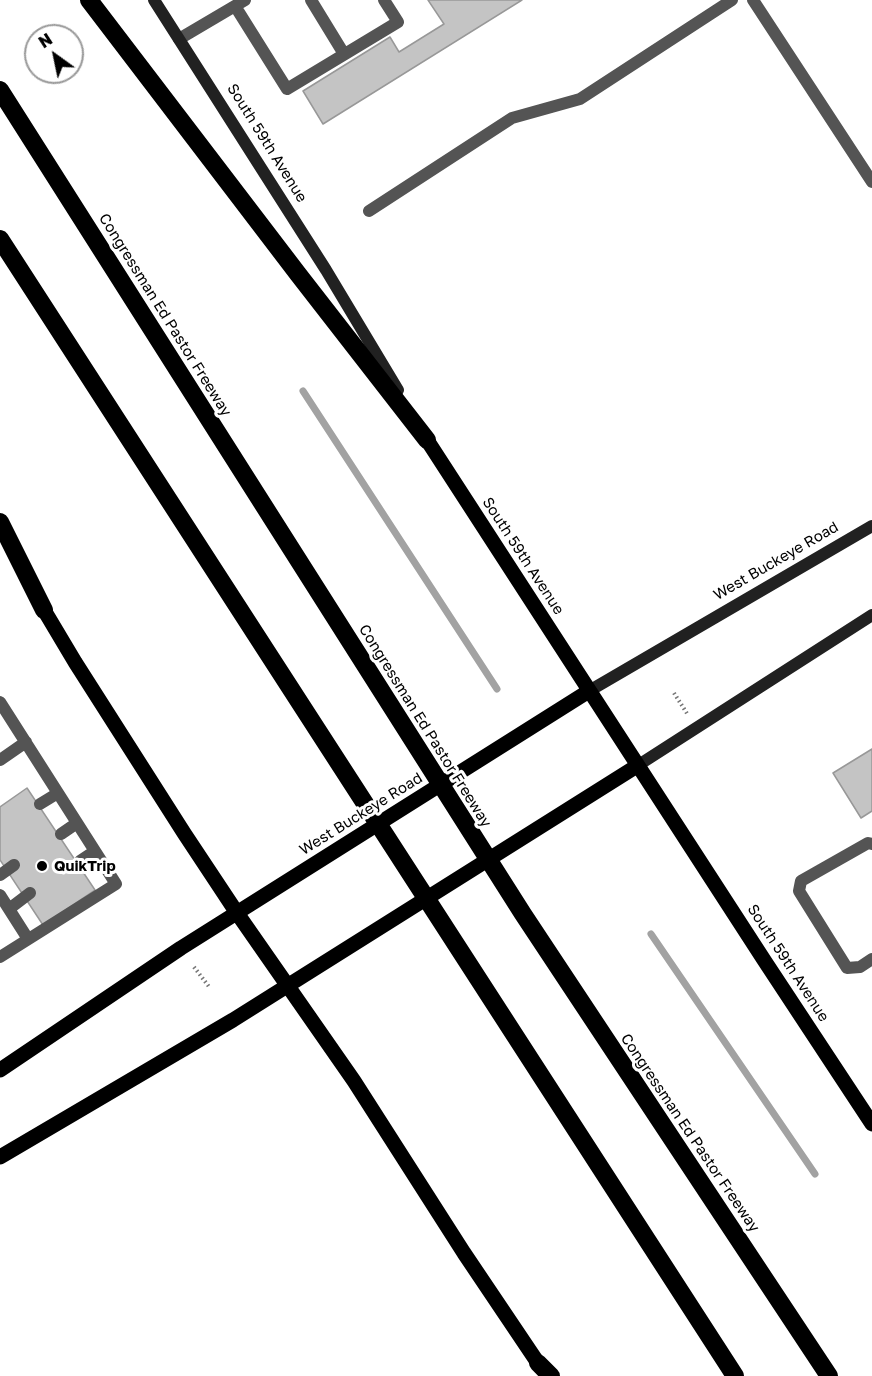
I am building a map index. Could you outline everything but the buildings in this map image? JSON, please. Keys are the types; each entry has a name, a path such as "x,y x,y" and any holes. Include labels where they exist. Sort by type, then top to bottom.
{"highway":[{"path":"89,0 427,440"},
{"name":"Congressman Ed Pastor Freeway","path":"0,90 523,914 829,1376"},
{"path":"0,239 735,1376"},
{"path":"0,522 45,610"},
{"path":"541,1369 551,1376"}],"main road":[{"name":"South 59th Avenue","path":"154,0 326,270 427,440 872,1124"},
{"name":"West Buckeye Road","path":"0,1070 181,948 590,691 872,525"},
{"path":"0,543 237,913 354,1081 541,1369"},
{"path":"0,1157 288,986 872,615"}],"lane":[{"path":"311,0 344,54"},
{"path":"180,39 240,3 287,89 398,22 384,0"},
{"path":"369,210 512,118 580,99 732,0"},
{"path":"753,0 872,182"},
{"path":"0,702 116,884 0,957"},
{"path":"0,760 26,742"},
{"path":"40,804 58,793"},
{"path":"61,834 77,823"},
{"path":"872,844 868,843 801,881 799,891 847,968 860,967 872,959"},
{"path":"80,861 95,851"},
{"path":"0,875 14,865"},
{"path":"9,909 30,893"},
{"path":"0,895 28,939"}],"path":[{"path":"674,693 688,715"},
{"path":"194,967 210,988"}],"waterway":[{"path":"303,391 497,689"},
{"path":"651,934 815,1174"}],"place":[{"name":"QuikTrip","path":"42,866"}]}
